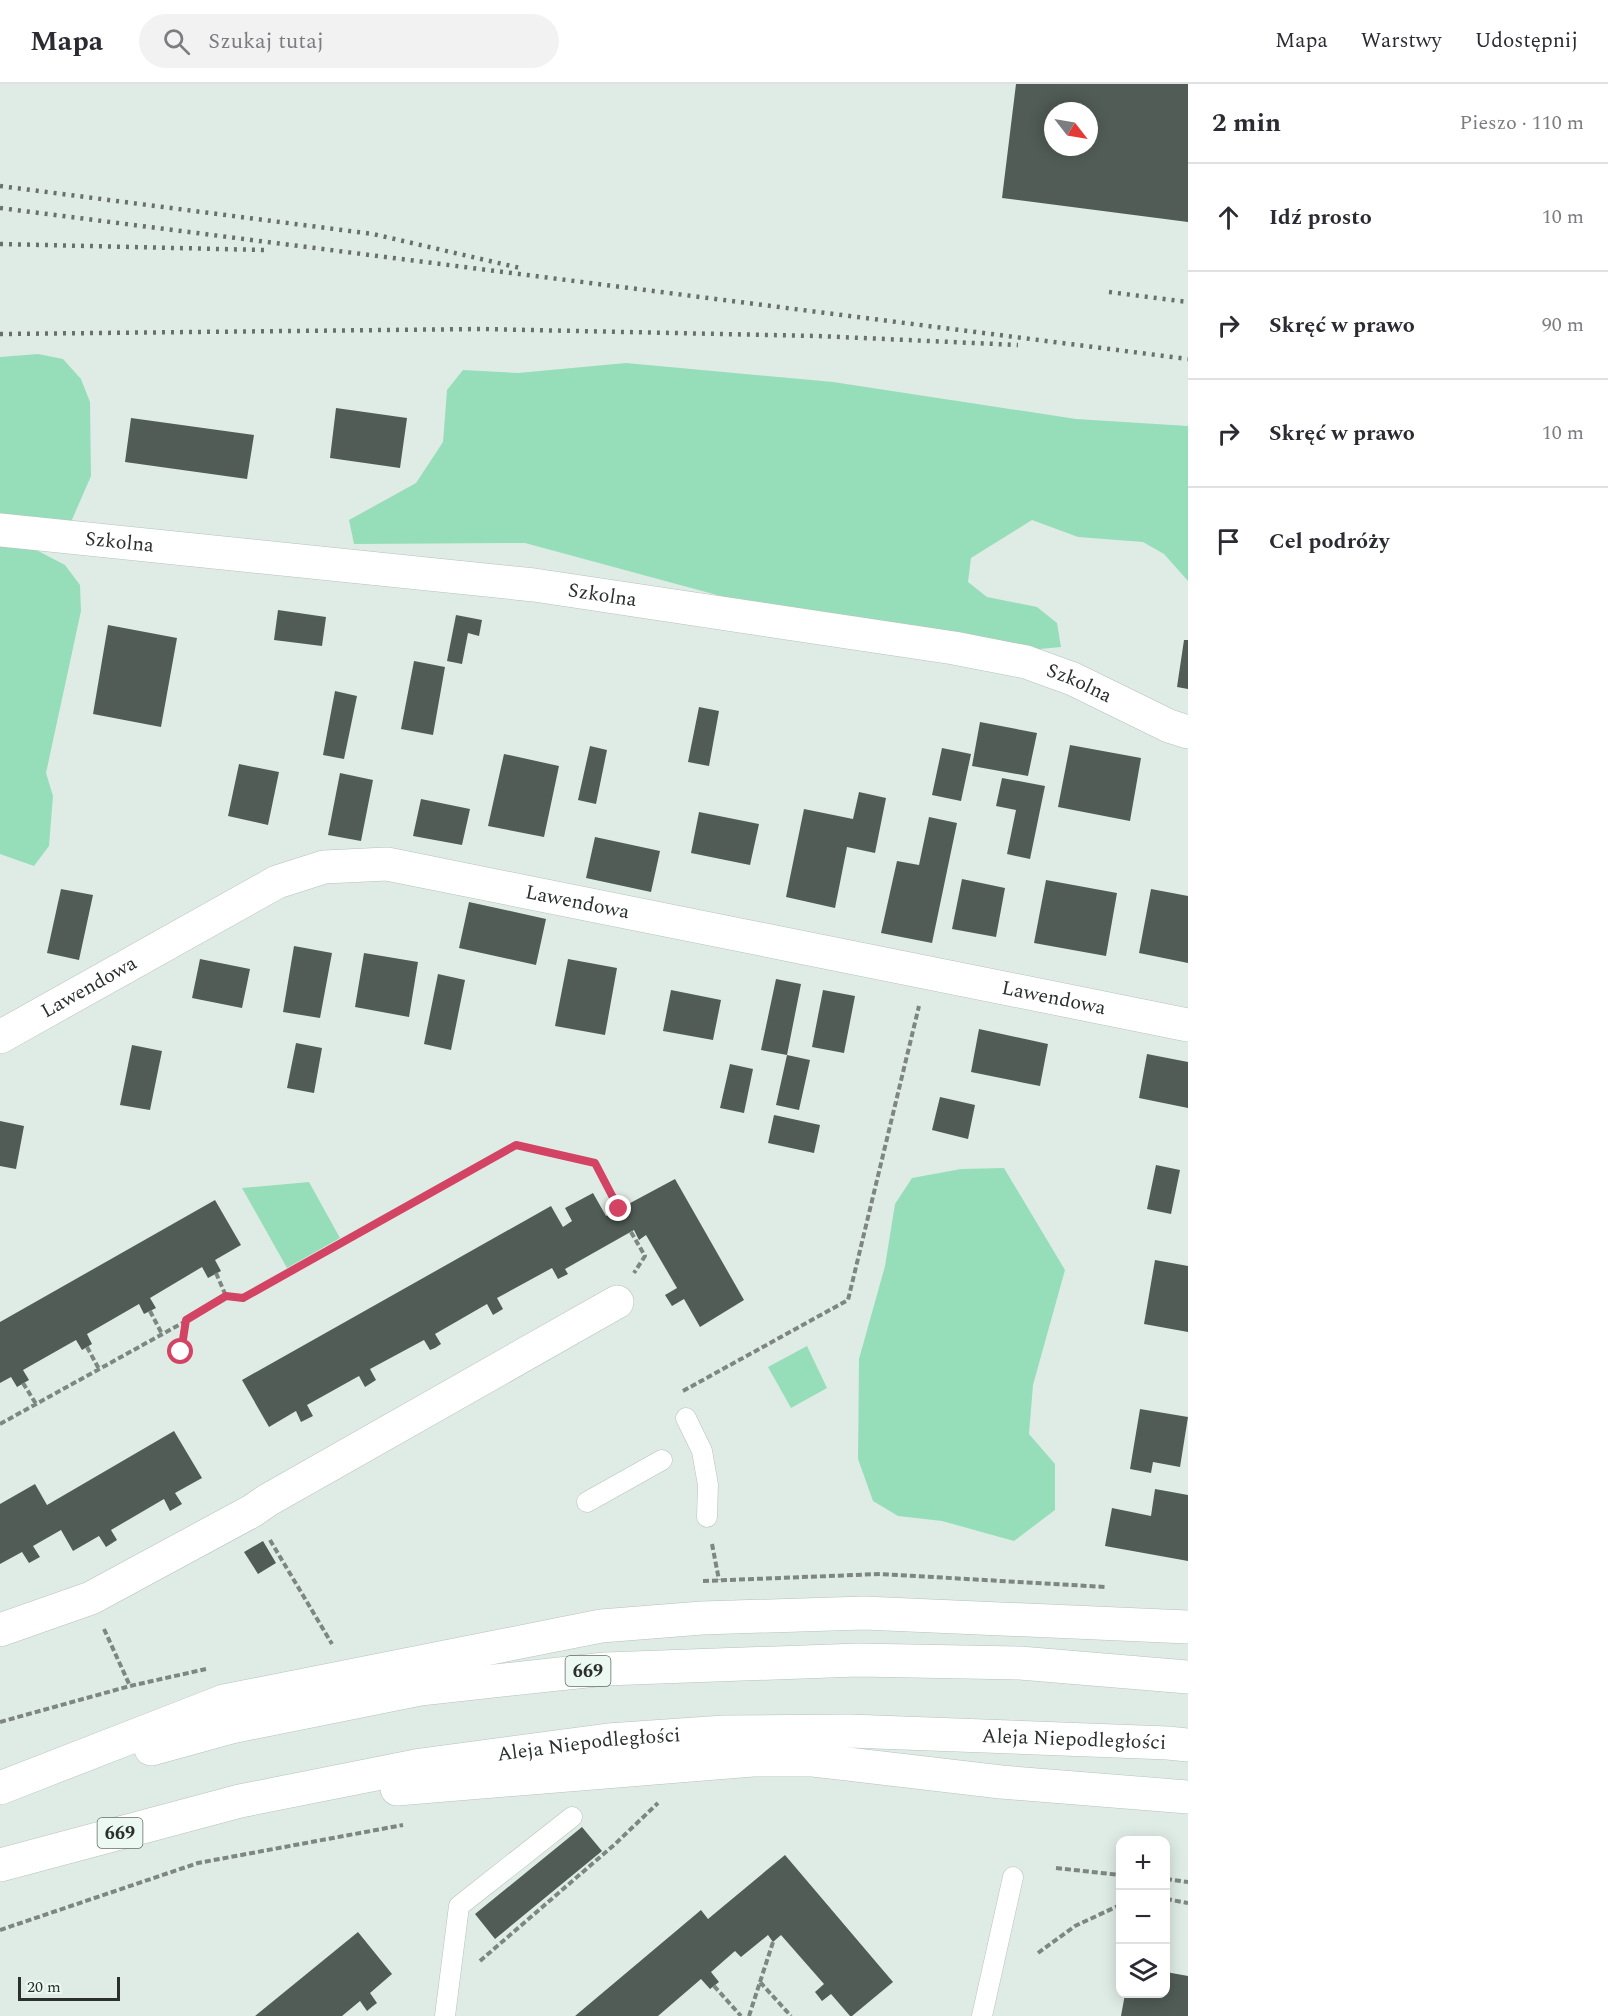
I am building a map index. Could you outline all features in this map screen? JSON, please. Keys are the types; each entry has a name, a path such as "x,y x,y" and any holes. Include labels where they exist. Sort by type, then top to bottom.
{"main road":[{"name":"Szkolna","path":"0,530 534,585 954,648 1026,663 1064,676 1169,726 1188,732"},
{"name":"Lawendowa","path":"0,1037 277,882 324,867 387,864 1188,1025"},
{"path":"0,1630 91,1598 252,1511 617,1302"},
{"path":"0,1789 224,1701 601,1626 702,1618 864,1613 1188,1627"},
{"name":"669","path":"0,1789 231,1727 420,1689 605,1669 858,1660 1020,1663 1188,1677"},
{"name":"Aleja Niepodległości","path":"0,1865 240,1801 421,1765 608,1740 724,1732 849,1731 1188,1745"},
{"path":"240,1801 753,1760 813,1761 1001,1782 1188,1797"}],"lane":[{"path":"686,1418 702,1451 708,1485 707,1516"},
{"path":"587,1502 662,1460"},
{"path":"445,2016 459,1906 573,1817"},
{"path":"982,2016 1013,1876"}],"path":[{"path":"674,1395 848,1300 927,973"},
{"path":"0,1424 226,1296 243,1298 516,1145 595,1163 619,1209"},
{"path":"617,1302 645,1256 631,1232"},
{"path":"216,1273 226,1296"},
{"path":"150,1311 162,1334"},
{"path":"181,1352 186,1320"},
{"path":"87,1347 99,1369"},
{"path":"23,1383 36,1404"},
{"path":"252,1511 332,1644"},
{"path":"707,1516 719,1580"},
{"path":"91,1598 130,1686"},
{"path":"449,1988 614,1845 660,1801"},
{"path":"1056,1868 1116,1875"},
{"path":"1170,1880 1188,1882"},
{"path":"1170,1900 1188,1903"},
{"path":"1038,1953 1075,1926 1116,1907"},
{"path":"749,2016 773,1942"},
{"path":"760,1982 791,2016"},
{"path":"714,1986 741,2016"}],"green space":[{"path":"38,354 63,359 81,379 90,402 91,476 71,522 0,514 0,357"},
{"path":"626,363 833,382 1076,419 1188,426 1188,581 1164,554 1143,542 1078,537 1032,520 971,558 968,582 987,597 1037,607 1057,623 1061,647 1018,651 728,598 525,543 354,544 349,520 416,483 443,442 447,390 463,370 518,373"},
{"path":"0,542 21,542 65,565 80,585 81,611 46,773 53,796 49,846 34,866 0,854"},
{"path":"1004,1168 1065,1270 1033,1385 1029,1434 1055,1464 1055,1510 1014,1541 942,1521 898,1516 873,1501 858,1459 859,1359 885,1266 895,1204 912,1178 961,1169"},
{"path":"309,1182 340,1238 287,1268 242,1188"},
{"path":"807,1346 827,1388 791,1408 768,1367"}],"building":[{"path":"1016,84 1188,84 1188,222 1002,198"},
{"path":"336,408 407,418 400,468 330,458"},
{"path":"131,418 254,435 247,479 125,462"},
{"path":"278,610 326,617 322,646 274,640"},
{"path":"456,615 482,620 479,636 468,633 462,664 447,661"},
{"path":"108,625 177,638 161,727 93,714"},
{"path":"1184,640 1188,640 1188,689 1177,687"},
{"path":"414,661 445,667 433,735 401,729"},
{"path":"335,691 357,696 344,759 323,755"},
{"path":"699,707 719,711 709,766 688,762"},
{"path":"980,722 1037,733 1028,776 972,766"},
{"path":"1070,745 1141,758 1130,821 1058,807"},
{"path":"590,746 607,750 596,804 578,800"},
{"path":"942,748 971,754 961,801 932,795"},
{"path":"504,754 559,766 544,837 488,826"},
{"path":"239,764 279,772 268,825 228,816"},
{"path":"340,773 373,780 361,841 328,835"},
{"path":"1002,778 1045,786 1030,859 1007,854 1016,810 996,806"},
{"path":"859,792 886,798 875,853 847,847 835,908 786,897 804,809 853,819"},
{"path":"421,799 470,809 462,845 413,836"},
{"path":"699,812 759,824 750,865 691,853"},
{"path":"929,817 957,823 932,943 881,933 897,861 919,865"},
{"path":"595,837 660,851 651,892 586,878"},
{"path":"962,879 1005,888 996,937 952,929"},
{"path":"1046,880 1117,893 1106,956 1034,943"},
{"path":"61,889 93,895 79,960 47,953"},
{"path":"1151,889 1188,896 1188,963 1139,953"},
{"path":"469,902 546,919 536,965 459,948"},
{"path":"294,946 332,953 320,1018 283,1012"},
{"path":"364,953 418,962 409,1017 355,1007"},
{"path":"200,959 250,969 242,1008 192,998"},
{"path":"568,959 617,968 605,1035 555,1026"},
{"path":"438,974 465,980 451,1050 424,1044"},
{"path":"776,979 801,984 787,1055 761,1050"},
{"path":"671,990 721,1000 713,1040 663,1031"},
{"path":"823,990 855,996 844,1053 812,1047"},
{"path":"979,1029 1048,1044 1040,1086 971,1072"},
{"path":"296,1043 322,1048 314,1093 287,1088"},
{"path":"132,1045 162,1051 150,1110 120,1105"},
{"path":"1147,1054 1188,1062 1188,1108 1139,1098"},
{"path":"787,1055 810,1060 799,1110 776,1105"},
{"path":"730,1064 753,1069 744,1113 720,1108"},
{"path":"940,1097 975,1105 968,1139 932,1130"},
{"path":"774,1115 820,1125 814,1153 768,1143"},
{"path":"0,1121 24,1126 16,1169 0,1166"},
{"path":"1156,1165 1180,1170 1171,1214 1147,1209"},
{"path":"675,1179 744,1300 700,1327 684,1299 672,1306 665,1295 677,1288 646,1235 639,1240 634,1230 565,1269 568,1274 558,1279 552,1268 497,1298 503,1309 493,1315 487,1304 435,1334 441,1344 435,1348 430,1350 424,1340 370,1369 376,1380 365,1387 359,1376 307,1405 313,1416 301,1422 296,1411 269,1427 242,1380 551,1206 563,1227 572,1221 565,1208 593,1193 606,1216"},
{"path":"215,1200 241,1245 215,1260 221,1271 208,1278 202,1267 150,1298 156,1308 144,1314 139,1304 87,1334 92,1344 82,1350 76,1340 23,1370 29,1380 17,1387 11,1377 0,1383 0,1322"},
{"path":"1155,1260 1188,1266 1188,1332 1144,1324"},
{"path":"1140,1409 1188,1417 1180,1467 1153,1462 1151,1473 1130,1469"},
{"path":"174,1431 202,1478 175,1493 182,1504 170,1511 164,1499 111,1530 117,1540 106,1547 99,1536 73,1551 61,1530 33,1546 40,1557 29,1563 22,1552 0,1564 0,1504 35,1484 47,1505"},
{"path":"1155,1489 1188,1495 1188,1561 1105,1546 1112,1508 1151,1516"},
{"path":"263,1541 276,1563 258,1574 244,1552"},
{"path":"582,1827 602,1851 495,1939 475,1914"},
{"path":"785,1855 893,1982 852,2016 831,1994 822,2001 815,1992 824,1984 781,1935 773,1942 768,1935 741,1957 735,1951 711,1972 719,1982 710,1989 701,1979 658,2016 575,2016 701,1910 708,1919"},
{"path":"358,1932 392,1974 370,1993 377,2003 367,2011 360,2001 342,2016 255,2016"},
{"path":"1170,1973 1188,1976 1188,2016 1121,2016 1124,1998 1170,1998"}],"railway":[{"path":"0,186 373,234 520,268"},
{"path":"0,208 1188,359"},
{"path":"0,244 264,250"},
{"path":"1109,292 1188,302"},
{"path":"0,334 483,329 818,336 1018,345"}],"route":[{"path":"181,1352 186,1320 226,1296 243,1298 516,1145 595,1163 619,1209"}]}
